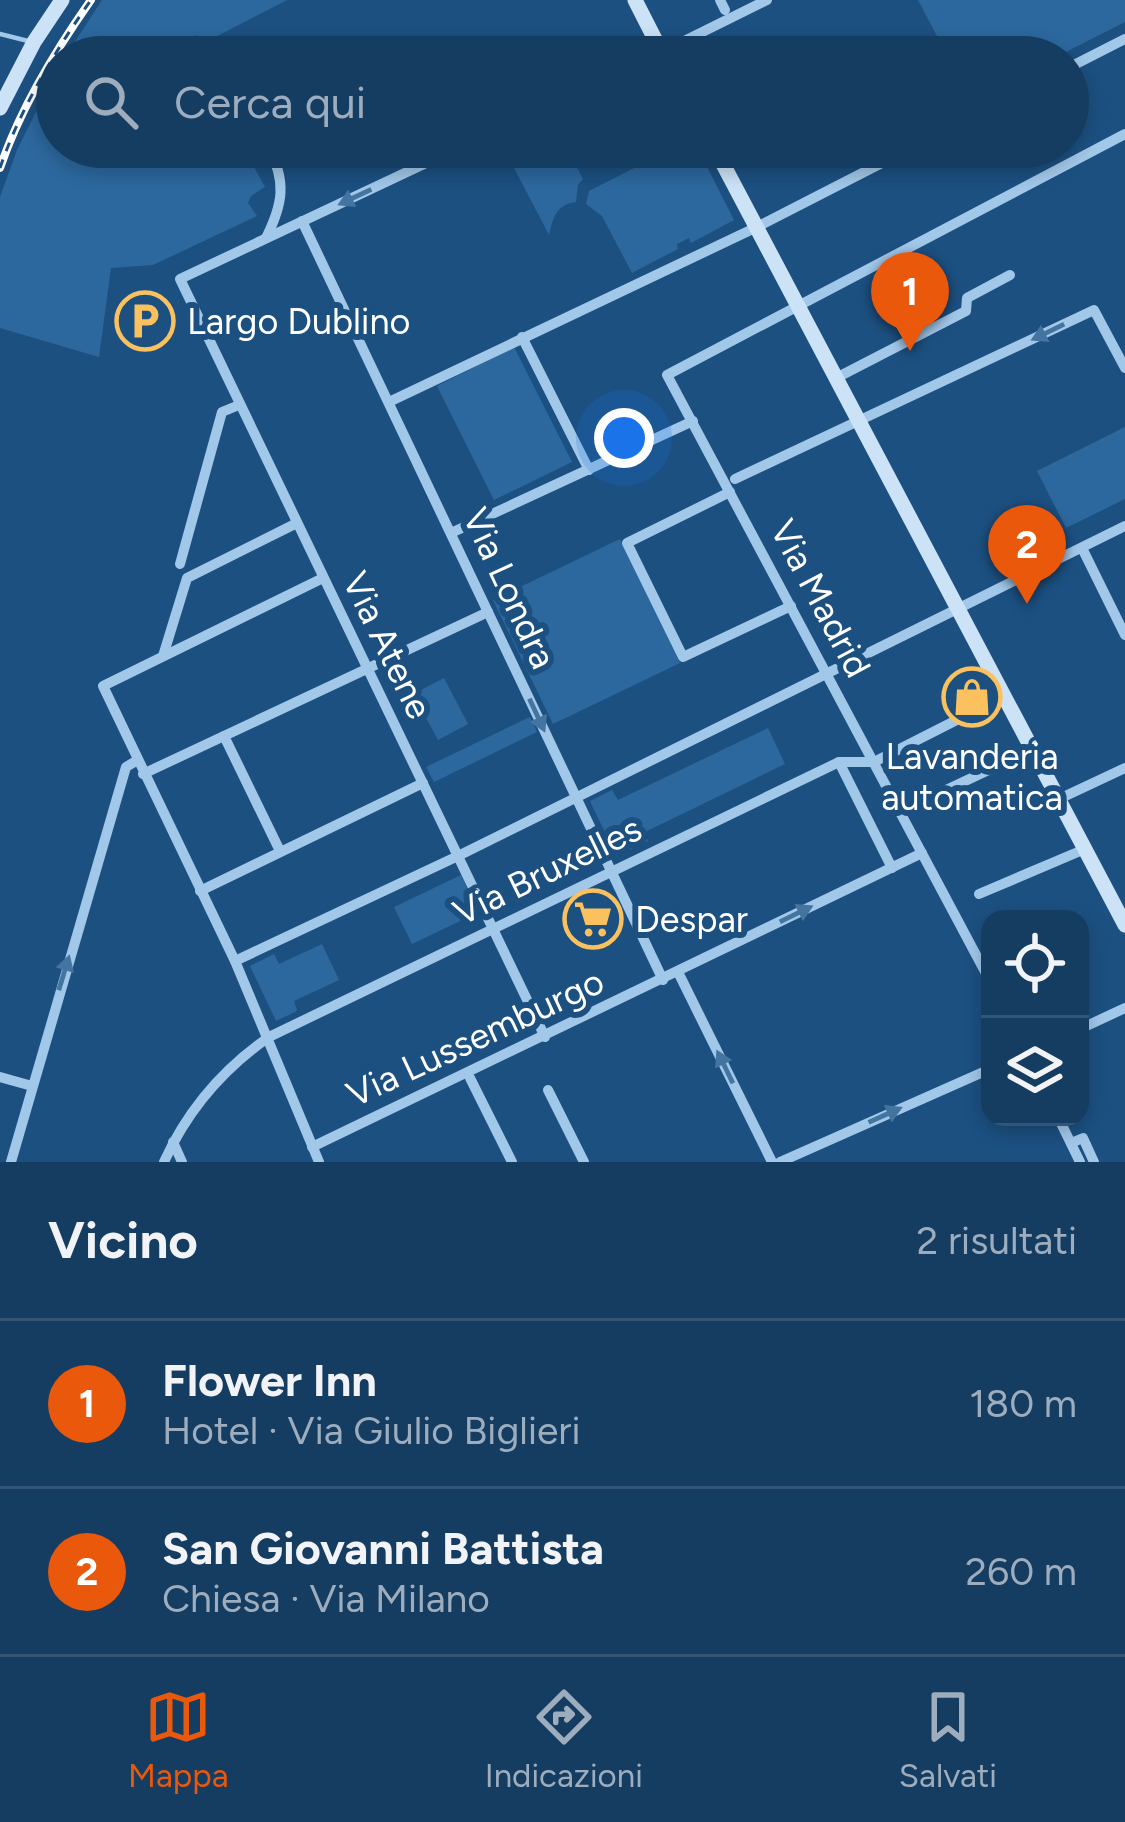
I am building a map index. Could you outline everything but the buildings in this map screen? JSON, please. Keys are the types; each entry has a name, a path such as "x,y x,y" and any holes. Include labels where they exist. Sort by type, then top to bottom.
{"street":[{"path":"38,36 62,0"},
{"path":"635,0 650,36"},
{"path":"697,36 766,0"},
{"path":"0,108 36,39"},
{"path":"1089,57 1125,39"},
{"path":"1089,153 1125,134"},
{"path":"266,238 283,196 278,168"},
{"path":"266,238 415,168"},
{"path":"725,168 1125,925"},
{"path":"391,401 873,168"},
{"path":"799,308 1061,168"},
{"name":"Via Londra","path":"302,221 663,980"},
{"name":"Via Atene","path":"266,238 180,279 545,1037"},
{"path":"838,376 966,311 967,298 1010,275"},
{"name":"Via Madrid","path":"799,308 667,375 732,486 981,964"},
{"path":"791,606 683,657 627,543 858,419 889,410 1094,310 1125,368"},
{"path":"522,337 589,470"},
{"path":"180,564 222,412 239,405"},
{"path":"451,533 693,421"},
{"path":"163,656 188,578 295,524"},
{"path":"235,961 1125,526"},
{"path":"1082,548 1125,635"},
{"path":"319,1162 235,961 103,686 321,579"},
{"path":"143,774 488,612"},
{"path":"174,621 192,641"},
{"name":"Via Bruxelles","path":"164,1162 173,1142 222,1076 269,1037 839,762 874,762 1002,697"},
{"path":"224,736 280,851"},
{"path":"910,807 1031,750"},
{"path":"11,1162 126,766 136,761"},
{"path":"839,762 892,868"},
{"path":"1059,799 1125,767"},
{"path":"200,891 423,783"},
{"path":"979,894 1085,849"},
{"name":"Via Lussemburgo","path":"312,1147 922,854"},
{"path":"677,972 776,1162 981,1073"},
{"path":"1089,1025 1125,1009"},
{"path":"0,1077 32,1086"},
{"path":"470,1078 512,1162"},
{"path":"548,1090 584,1162"},
{"path":"1062,1126 1080,1162"},
{"path":"1071,1143 1083,1138 1094,1162"},
{"path":"173,1142 182,1162"}],"lane":[{"path":"0,34 34,42"}],"shaded area":[{"path":"102,0 287,0 217,36 79,36"},
{"path":"918,0 1125,0 1125,22 1089,40 1089,36 937,36"},
{"path":"36,112 36,168 255,168 265,187 248,203 257,216 153,265 111,268 99,357 0,328 0,197"},
{"path":"514,168 577,168 583,179 576,202 559,210 549,235"},
{"path":"634,168 708,168 734,220 691,243 689,238 677,244 678,249 632,273 602,216 586,204 589,191"},
{"path":"514,347 572,462 494,500 437,386"},
{"path":"1125,427 1125,499 1066,528 1037,471"},
{"path":"620,539 680,663 553,724 493,600"},
{"path":"444,678 468,724 438,740 413,694"},
{"path":"530,717 537,732 434,782 426,767"},
{"path":"768,728 785,764 645,832 648,841 616,856 590,801 612,790 618,800"},
{"path":"461,875 479,912 412,944 394,907"},
{"path":"322,944 339,980 294,1001 297,1011 276,1021 250,966 274,954 279,964"}],"railway":[{"path":"66,36 91,0"},
{"path":"0,168 36,89"}],"place":[{"name":"Largo Dublino","path":"145,321"},
{"name":"Flower Inn","path":"910,351"},
{"name":"San Giovanni Battista","path":"1027,604"},
{"name":"Lavanderia automatica","path":"972,697"},
{"name":"Despar","path":"593,919"}]}
